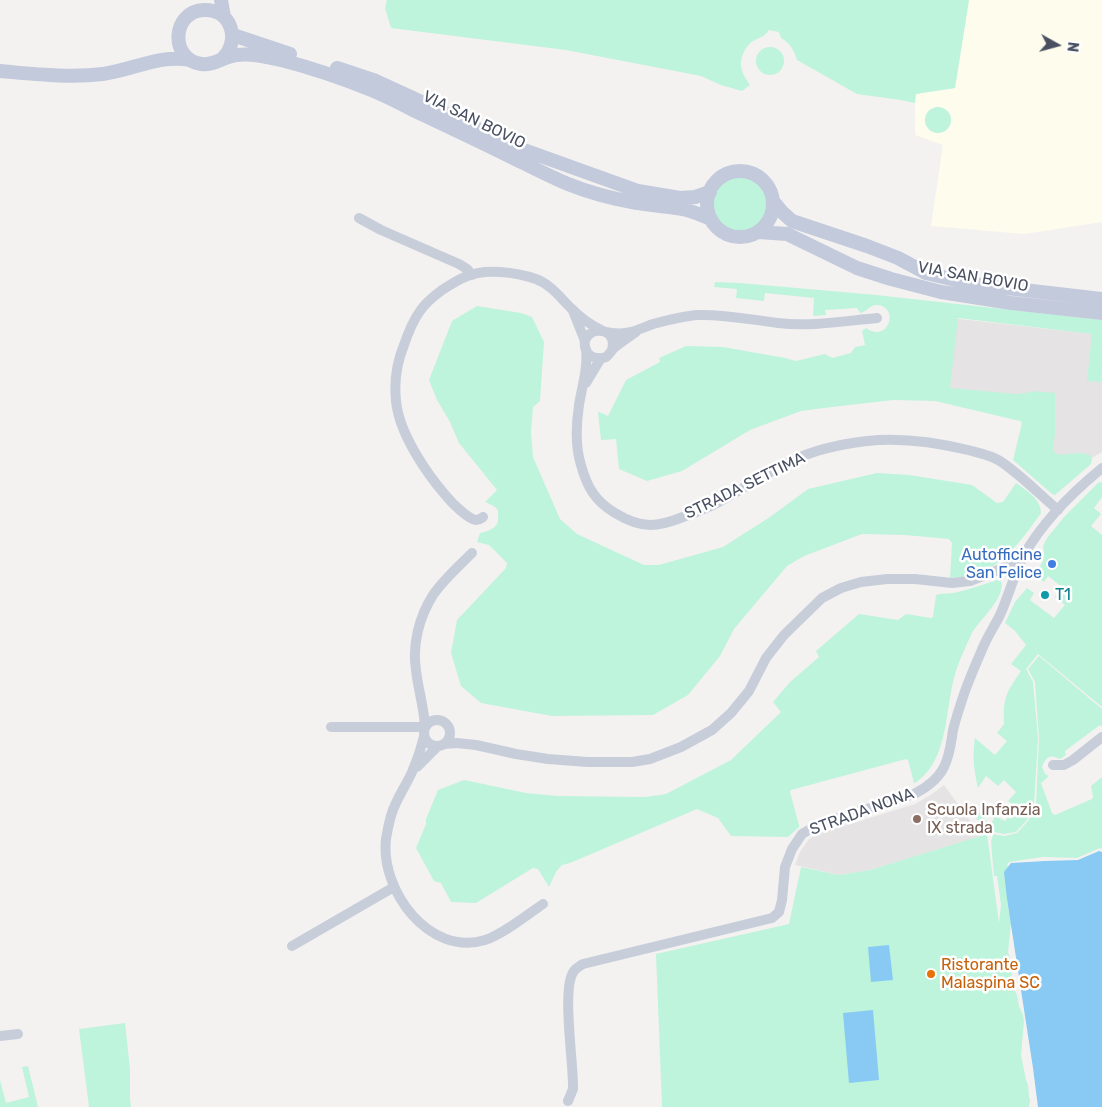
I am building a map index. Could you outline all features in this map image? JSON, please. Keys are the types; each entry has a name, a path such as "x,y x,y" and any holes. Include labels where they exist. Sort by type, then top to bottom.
{"main road":[{"path":"222,0 224,17"},
{"path":"190,60 183,53 180,46 178,36 180,27 186,18 209,5 224,17 230,26 232,43 230,50 223,58"},
{"name":"VIA SAN BOVIO","path":"232,35 376,81 424,102 513,146 638,191 680,198 695,197 710,192 715,183 722,177 730,173 743,171 755,175 765,182 771,192 773,201 792,221 898,258 926,273 972,284 1102,299"},
{"path":"154,61 163,54 178,36"},
{"name":"VIA SAN BOVIO","path":"0,70 52,76 84,75 113,72 154,61 179,58 201,64 213,64 223,58 237,54 276,59 375,91 569,184 617,200 682,208 696,212 711,219 716,227 731,236 746,237 758,232 787,234 857,268 940,292 1011,303 1102,313"},
{"path":"710,192 707,203 711,219"},
{"path":"758,232 769,221 773,201"}],"street":[{"path":"359,218 381,230 459,264 472,275"},
{"name":"STRADA SETTIMA","path":"483,517 479,520 474,520 454,505 438,487 411,445 402,424 396,402 395,382 400,354 421,310 431,298 465,277 489,272 535,279 557,292 573,310 593,326 615,334 639,330 672,319 697,315 726,315 778,324 813,324 877,318"},
{"name":"STRADA SETTIMA","path":"573,310 585,345 587,361 576,425 580,464 591,490 602,505 622,517 641,524 658,525 672,521 711,506 796,458 846,444 890,440 932,442 986,454 1009,467 1058,510"},
{"path":"601,358 594,358 587,353 585,345 589,334 596,330 603,331 611,338 612,350"},
{"name":"STRADA SETTIMA","path":"584,386 601,358 605,357 639,330"},
{"name":"STRADA NONA","path":"568,1101 573,1089 573,1082 568,983 574,971 583,964 772,918 779,912 785,867 792,849 802,834 832,820 925,789 944,768 971,674 984,644 1000,615 1020,564 1032,543 1058,510 1084,483 1102,468"},
{"path":"472,552 449,575 432,596 421,620 415,645 424,732 418,757 388,823 386,842 387,865 394,887 408,909 421,924 436,936 450,941 466,943 484,941 496,936 543,904"},
{"path":"420,690 426,706 432,713 465,740 476,744 516,754 548,759 632,762 650,759 681,747 712,730 730,713 748,691 766,658 784,635 822,598 841,588 861,582 887,579 952,583 970,581 1011,565 1020,564"},
{"path":"411,773 450,736 446,723 440,720 431,721 424,732"},
{"path":"331,727 424,732"},
{"path":"424,732 428,743 431,745 476,744"},
{"path":"1053,765 1064,765 1073,760 1102,737"},
{"path":"292,946 394,887"},
{"path":"0,1036 18,1034"}],"shaded area":[{"path":"969,0 1102,0 1102,222 1024,234 931,226 943,145 915,135 915,94 955,88"},
{"path":"906,313 1102,335 1102,452 1083,463 1048,457 1047,410 899,377"},
{"name":"Scuola Infanzia IX strada","path":"944,785 981,836 870,870 839,875 795,865 800,852 809,839 818,834 915,804"}],"green space":[{"path":"387,0 969,0 955,88 916,94 915,103 857,94 797,60 795,53 787,42 781,38 779,32 769,30 764,36 750,43 744,52 741,66 743,74 750,85 742,91 721,85 701,76 566,50 391,28 385,8"},
{"path":"770,47 780,51 784,61 780,71 770,75 760,71 756,61 760,51"},
{"path":"938,107 947,111 951,120 947,129 938,133 929,129 925,120 929,111"},
{"path":"740,176 751,178 760,184 766,193 768,204 766,215 760,224 751,230 740,232 729,230 720,224 714,215 712,204 714,193 720,184 729,178"},
{"path":"715,282 876,295 1102,320 1101,382 1087,381 1092,334 958,318 950,388 1017,394 1033,391 1055,393 1053,449 1056,454 1081,453 1090,455 1092,459 1091,464 1055,495 1013,460 1022,423 1020,421 935,401 893,400 801,411 750,430 682,471 647,481 619,469 616,439 601,440 598,413 608,416 626,380 660,362 659,358 686,346 723,347 796,361 825,354 832,358 851,353 855,347 865,345 862,331 866,328 874,332 880,332 885,329 890,318 885,308 878,305 860,313 857,308 825,310 826,315 813,316 814,298 765,293 764,301 736,298 737,289 714,287"},
{"path":"477,306 521,313 532,317 544,342 540,401 533,407 531,432 533,457 560,519 577,534 644,565 659,565 723,547 770,517 808,489 877,473 909,475 972,485 997,503 1003,502 1016,483 1036,499 1041,513 1020,541 1004,558 985,571 971,576 950,578 952,543 949,539 862,534 804,556 787,566 734,629 720,656 688,695 653,715 552,716 481,703 461,686 451,653 457,620 506,568 507,563 489,545 477,542 480,533 491,530 496,526 498,510 485,502 497,490 459,443 429,380 452,321"},
{"path":"1099,482 1102,483 1102,497 1094,508 1101,514 1091,526 1102,535 1102,707 1038,654 1026,669 1033,682 1038,738 1034,804 1027,820 1016,832 1004,834 994,832 984,827 975,817 972,807 985,817 984,819 990,824 994,819 992,817 994,815 1005,821 1008,817 1011,819 1018,809 1008,801 1016,792 1004,780 998,786 986,776 978,788 974,751 975,738 995,755 1007,741 997,733 1004,724 1006,696 1021,671 1011,664 1026,645 1015,631 1005,623 1015,602 1027,588 1034,593 1030,600 1054,618 1065,605 1055,597 1062,587 1048,576 1044,582 1036,576 1043,560 1043,546 1047,538 1065,516"},
{"path":"997,580 1001,581 1002,588 1000,594 972,633 957,668 941,746 927,773 915,783 908,760 906,759 791,790 799,827 788,837 731,836 718,818 697,809 562,865 556,872 549,887 538,869 533,868 476,903 451,902 441,883 434,881 416,848 438,790 464,780 526,793 557,796 646,797 666,794 731,760 781,712 773,702 790,682 819,657 816,651 859,614 898,620 906,614 931,618 933,617 936,595 959,592"},
{"path":"1039,656 1102,709 1102,727 1100,725 1065,751 1066,755 1060,759 1053,756 1048,757 1042,767 1045,774 1049,776 1041,783 1052,813 1055,815 1092,799 1091,786 1102,777 1102,849 1100,848 1077,858 1043,857 1009,862 1007,865 1009,867 1007,901 1011,923 1008,952 1011,962 1012,986 1017,995 1024,1021 1021,1055 1028,1085 1029,1107 662,1107 656,954 789,924 801,867 839,875 870,870 987,834 999,923 1001,905 997,876 994,876 991,842 993,834 1004,836 1017,833 1028,821 1036,804 1039,738 1035,682 1028,669"},
{"path":"125,1023 130,1069 131,1107 89,1107 79,1029"},
{"path":"28,1066 38,1107 0,1107 0,1080 6,1103 29,1097 22,1067"}],"water":[{"path":"1099,851 1102,852 1102,1107 1038,1107 1004,872 1011,863 1078,860"},
{"path":"889,945 893,980 871,982 868,947"},
{"path":"873,1010 879,1080 849,1083 843,1013"}],"place":[{"name":"Autofficine San Felice","path":"1052,564"},
{"name":"T1","path":"1045,595"},
{"name":"Scuola Infanzia IX strada","path":"917,819"},
{"name":"Ristorante Malaspina SC","path":"931,974"}]}
